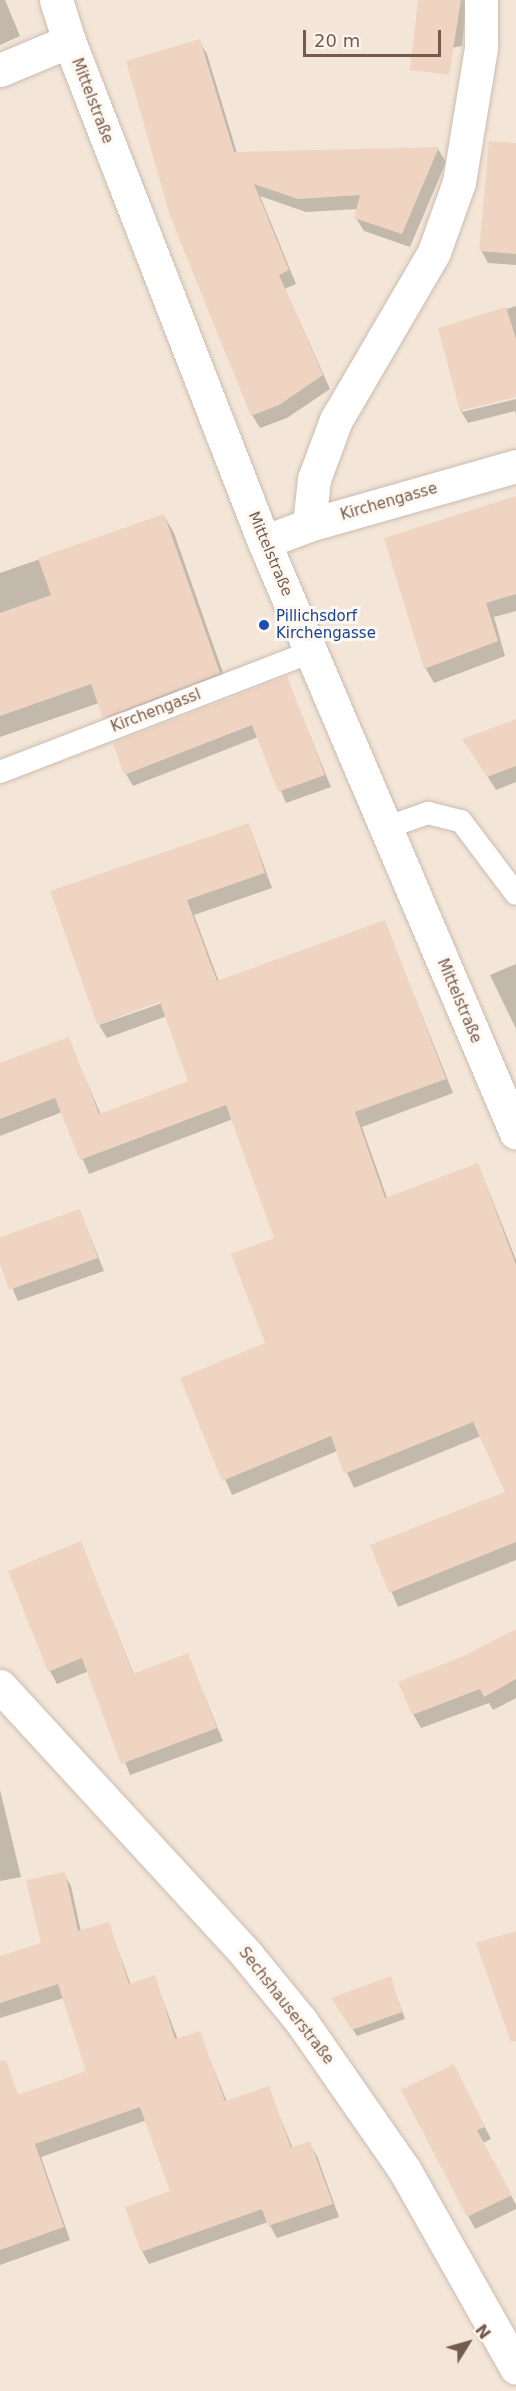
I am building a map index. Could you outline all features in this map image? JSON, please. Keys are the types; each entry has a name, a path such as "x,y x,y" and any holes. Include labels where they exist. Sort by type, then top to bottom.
{"street":[{"name":"Mittelstraße","path":"56,0 69,41 264,542 313,651 385,828 516,1133"},
{"path":"309,525 314,479 336,420 434,252 459,182 481,47 482,0"},
{"path":"0,70 69,41"},
{"name":"Kirchengasse","path":"264,542 309,525 516,466"},
{"name":"Sechshauserstraße","path":"0,1686 247,1955 300,2021 404,2169 516,2368"}],"lane":[{"name":"Kirchengassl","path":"0,772 313,651"},
{"path":"385,828 428,813 461,821 516,894"}],"shaded area":[{"path":"0,0 516,0 516,2391 0,2391"}],"building":[{"path":"418,0 461,0 449,75 410,70"},
{"path":"200,39 234,152 439,147 402,234 354,218 360,195 298,199 254,184 289,270 279,275 323,375 279,405 251,416 170,216 126,61"},
{"path":"489,141 516,143 516,254 479,251"},
{"path":"506,307 516,339 516,397 460,411 438,328"},
{"path":"516,496 516,594 486,603 498,641 424,669 384,538"},
{"path":"164,514 220,673 103,718 91,684 0,716 0,613 51,595 38,558"},
{"path":"287,676 325,775 278,792 252,725 124,775 113,743"},
{"path":"516,719 516,766 487,777 462,739"},
{"path":"249,823 265,873 187,900 217,981 385,920 446,1079 355,1112 385,1198 478,1163 516,1265 516,1542 389,1593 370,1545 505,1492 473,1422 344,1474 331,1436 222,1481 180,1378 265,1343 231,1254 274,1238 226,1105 80,1160 55,1098 0,1119 0,1063 69,1037 99,1114 188,1081 160,1002 97,1024 50,891"},
{"path":"80,1209 98,1258 9,1290 0,1264 0,1237"},
{"path":"81,1541 133,1674 188,1653 217,1728 121,1764 82,1658 48,1672 8,1571"},
{"path":"516,1629 516,1679 484,1697 480,1689 412,1715 398,1682 464,1656"},
{"path":"65,1872 78,1931 109,1922 129,1984 155,1975 175,2039 200,2031 225,2101 269,2086 291,2148 310,2141 333,2204 268,2226 262,2209 141,2252 125,2207 170,2191 140,2107 35,2144 64,2227 0,2250 0,2061 6,2060 18,2095 86,2071 58,1984 0,2003 0,1956 41,1943 26,1880"},
{"path":"516,1931 516,2041 511,2042 476,1943"},
{"path":"391,1976 402,2012 352,2030 331,1998"},
{"path":"454,2064 485,2127 477,2130 512,2195 467,2217 401,2090"}],"place":[{"name":"Pillichsdorf Kirchengasse","path":"264,625"}]}
